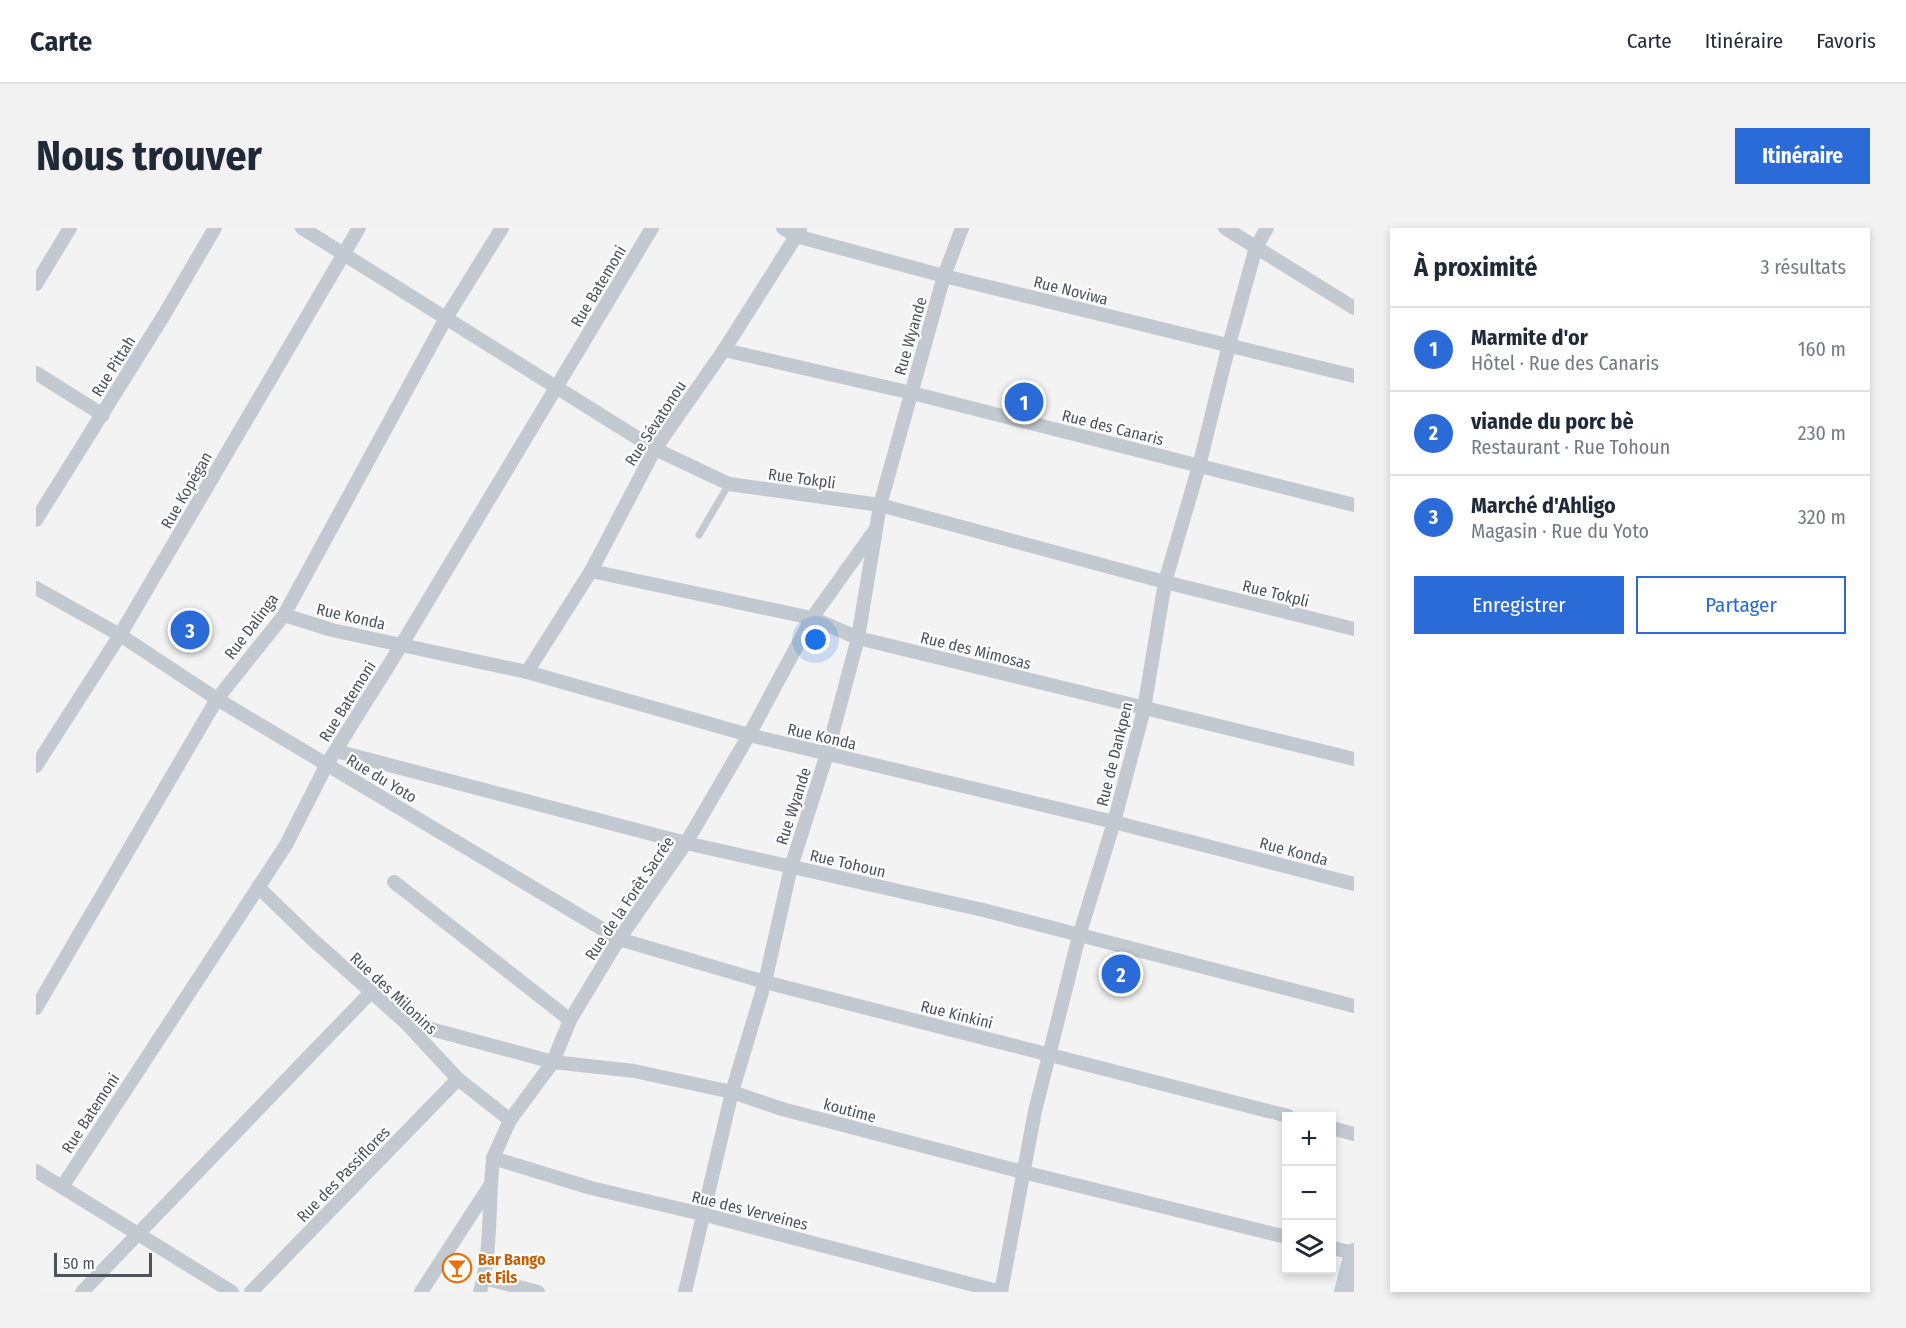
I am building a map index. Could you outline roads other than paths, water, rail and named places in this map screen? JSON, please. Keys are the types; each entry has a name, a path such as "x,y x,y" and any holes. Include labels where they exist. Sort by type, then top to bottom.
{"main road":[{"path":"1344,1292 1354,1253"}],"street":[{"path":"36,284 70,228"},
{"name":"Rue Pittah","path":"36,520 103,415 215,228"},
{"name":"Rue Tokpli","path":"302,228 655,449 729,484 880,505 1165,582 1354,629"},
{"name":"Rue Kopégan","path":"36,766 120,635 359,228"},
{"name":"Rue Dalinga","path":"36,1008 217,699 284,615 446,318 502,228"},
{"name":"Rue Batemoni","path":"62,1187 286,845 327,764 402,644 652,228"},
{"name":"Rue Noviwa","path":"783,228 944,276 1354,376"},
{"name":"Rue Wyande","path":"685,1292 732,1092 765,982 791,867 827,754 858,638 880,505 944,276 962,228"},
{"path":"1225,228 1354,308"},
{"name":"Rue de Dankpen","path":"1001,1292 1035,1110 1079,936 1114,822 1144,709 1165,582 1200,466 1229,345 1256,247 1267,228"},
{"name":"Rue Sévatonou","path":"527,672 591,571 655,449 724,350 799,232"},
{"name":"Rue des Canaris","path":"724,350 912,393 1354,505"},
{"path":"36,373 103,415"},
{"name":"Rue de la Forêt Sacrée","path":"421,1292 491,1184 493,1158 510,1120 553,1062 570,1020 619,939 686,843 750,735 812,618 878,526"},
{"name":"Rue des Mimosas","path":"591,571 812,618 858,638 1354,759"},
{"name":"Rue du Yoto","path":"36,588 120,635 217,699 619,939"},
{"name":"Rue Konda","path":"284,615 332,630 527,672 750,735 1114,822 1354,884"},
{"name":"Rue Tohoun","path":"336,751 686,843 983,910 1354,1006"},
{"path":"394,882 570,1020"},
{"name":"Rue des Milonins","path":"258,887 405,1022 458,1078 510,1120"},
{"name":"Rue Kinkini","path":"619,939 765,982 1282,1114"},
{"path":"82,1292 371,992"},
{"name":"koutime","path":"405,1022 553,1062 634,1071 732,1092 782,1109 1023,1172 1282,1236"},
{"name":"Rue des Passiflores","path":"251,1292 458,1078"},
{"path":"1336,1129 1354,1134"},
{"name":"Rue des Verveines","path":"493,1158 591,1188 702,1214 1001,1292"},
{"path":"36,1172 232,1292"},
{"path":"480,1292 484,1278 489,1233 491,1184"},
{"path":"1336,1249 1354,1253"},
{"path":"484,1278 538,1292"}],"lane":[{"path":"699,535 729,484"}],"place":[{"name":"Marmite d'or","path":"1024,402"},
{"name":"Marché d'Ahligo","path":"190,630"},
{"name":"viande du porc bè","path":"1121,974"},
{"name":"Bar Bango et Fils","path":"457,1268"}]}
